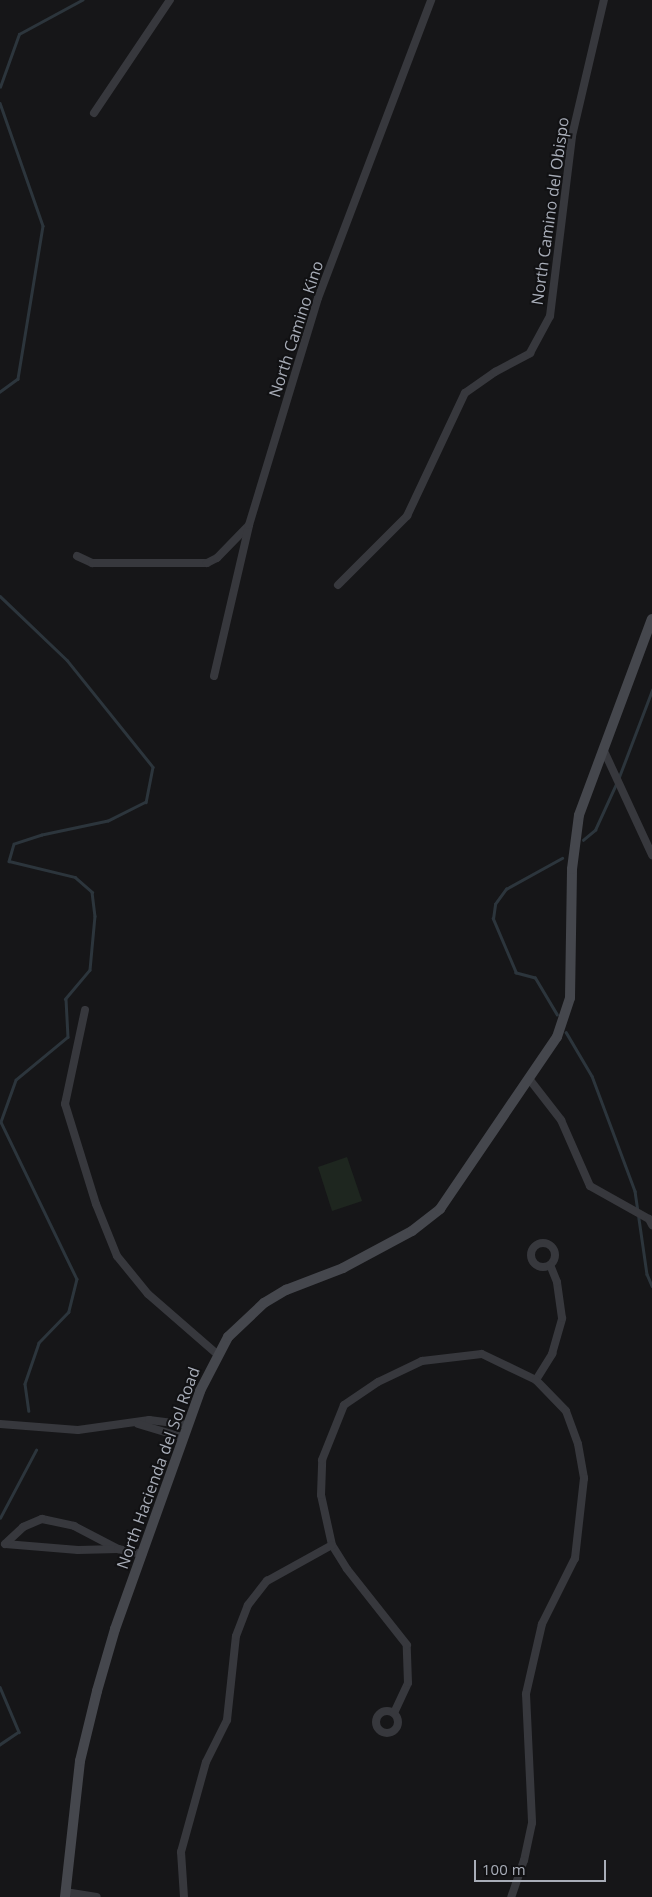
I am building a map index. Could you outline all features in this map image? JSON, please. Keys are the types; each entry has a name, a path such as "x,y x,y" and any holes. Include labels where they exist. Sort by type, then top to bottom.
{"street":[{"path":"94,113 170,0"},
{"name":"North Camino Kino","path":"214,676 249,525 318,298 431,0"},
{"name":"North Camino del Obispo","path":"338,585 407,516 465,393 495,372 530,353 550,316 572,136 604,0"},
{"path":"77,556 92,563 207,563 217,558 249,525"},
{"name":"North Hacienda del Sol Road","path":"65,1894 80,1761 115,1629 182,1437 217,1354 228,1337 264,1303 286,1290 343,1268 412,1231 440,1209 530,1080 557,1037 570,998 573,843 580,816 652,619"},
{"path":"604,751 652,855"},
{"path":"85,1010 65,1104 96,1204 118,1256 148,1294 217,1354"},
{"path":"530,1080 561,1120 590,1186 651,1221"},
{"path":"536,1380 552,1354 562,1318 557,1282 550,1265"},
{"path":"394,1713 408,1683 407,1645 347,1569 332,1545 322,1505 320,1476 322,1460 344,1405 378,1382 422,1361 482,1354 536,1380 566,1411 578,1444 584,1478 575,1558 542,1624 526,1694 532,1823 524,1860 511,1897"},
{"path":"0,1424 78,1430 138,1424 149,1420 187,1425"},
{"path":"138,1424 182,1437"},
{"path":"3,1546 23,1527 42,1519 74,1526 118,1549"},
{"path":"184,1897 181,1852 208,1755 227,1720 236,1636 248,1606 267,1582 332,1545"},
{"path":"3,1546 78,1550 118,1549 142,1554"},
{"path":"65,1894 97,1897"}],"shaded area":[{"path":"347,1157 362,1201 332,1211 318,1167"}],"waterway":[{"path":"0,87 19,34 82,0"},
{"path":"0,103 43,226 18,379 0,392"},
{"path":"0,596 67,660 153,767 146,802 108,821 42,835 14,844 9,861 75,877 92,892 95,916 90,970 66,999 68,1037 16,1080 1,1122 77,1279 69,1312 39,1343 25,1384 29,1411"},
{"path":"619,777 652,690"},
{"path":"583,840 595,830 617,782"},
{"path":"557,1015 535,978 516,973 493,919 495,904 506,889 562,858"},
{"path":"566,1032 592,1076 635,1191 647,1274 652,1286"},
{"path":"0,1518 36,1450"},
{"path":"0,1687 19,1732 0,1745"}]}
